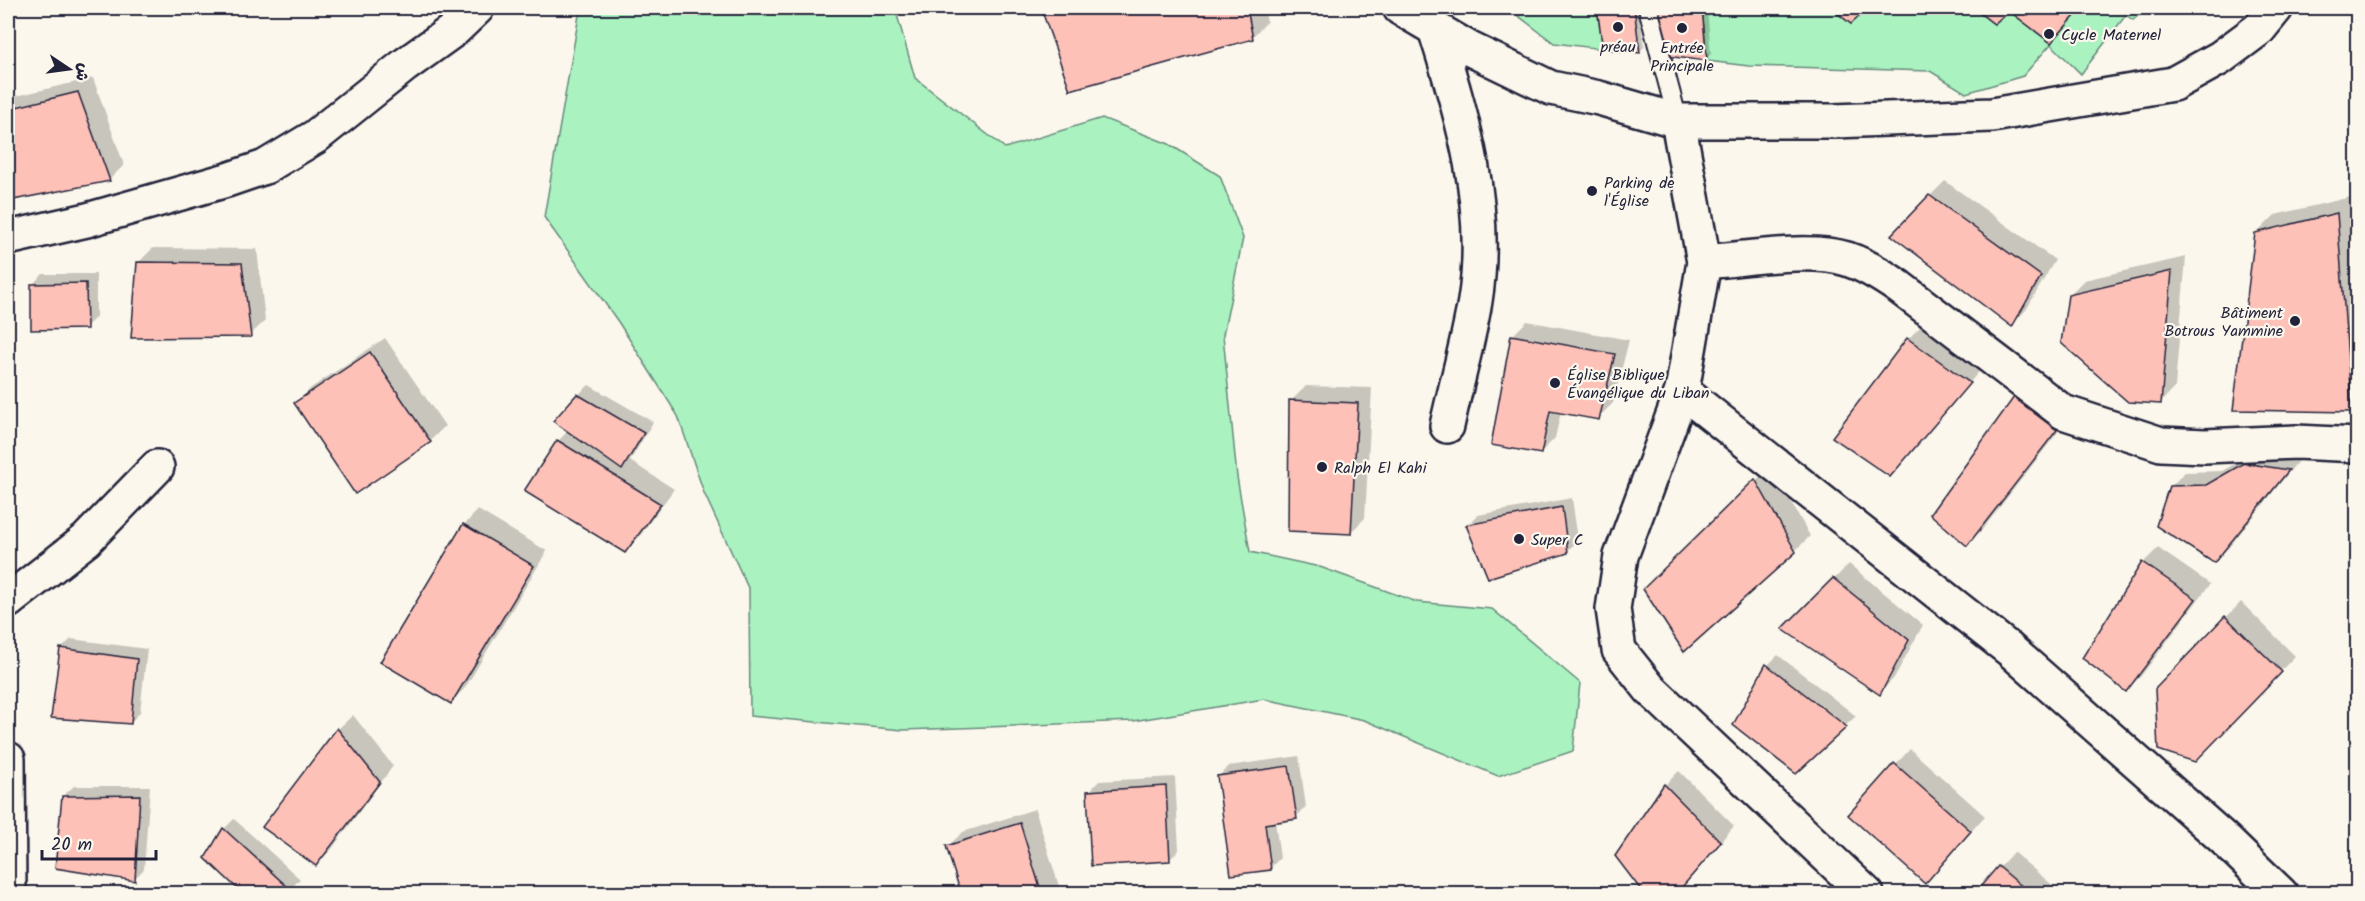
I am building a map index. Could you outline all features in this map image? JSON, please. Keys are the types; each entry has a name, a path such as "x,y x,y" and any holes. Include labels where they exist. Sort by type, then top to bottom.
{"street":[{"path":"8,238 87,220 265,167 315,137 405,65 455,29 477,8"},
{"path":"1400,8 1468,48 1551,88 1599,98 1678,121 1834,121 1992,115 2174,84 2220,58 2259,29 2276,8"},
{"path":"1435,29 1461,109 1476,186 1479,236 1475,300 1447,426"},
{"path":"1678,121 1704,262 1682,391 1621,556 1613,609 1619,650 1650,689 1867,894"},
{"path":"1704,262 1807,254 1846,259 1874,270 2063,412 2161,444 2205,446 2296,442 2358,445"},
{"path":"1682,391 2009,649 2223,838 2281,894"},
{"path":"8,601 86,540 157,467"},
{"path":"8,759 9,894"}],"lane":[{"path":"1648,8 1678,121"}],"green space":[{"path":"584,8 895,8 915,78 1005,148 1102,118 1169,144 1220,176 1243,238 1223,335 1237,477 1250,552 1320,567 1417,602 1492,609 1580,683 1573,751 1498,776 1364,720 1264,699 1133,721 903,730 750,716 749,590 704,493 678,416 619,323 544,217 579,15"},
{"path":"1508,8 1597,8 1603,49 1554,43"},
{"path":"1702,8 1831,8 1851,24 1868,8 1950,8 1955,11 1958,8 1973,8 1994,24 2009,11 2051,43 2082,8 2146,9 2133,20 2126,15 2081,74 2051,44 2023,76 1966,93 1930,71 1749,66 1707,61"}],"building":[{"path":"1053,8 1247,8 1253,39 1070,90 1042,11"},
{"name":"préau","path":"1597,8 1634,8 1640,53 1603,49"},
{"name":"Entrée Principale","path":"1656,8 1702,8 1707,61 1665,56"},
{"path":"1831,8 1868,8 1851,24"},
{"name":"Cycle Maternel","path":"1973,8 2082,8 2051,43 2009,11 1994,24"},
{"path":"78,92 110,181 8,201 8,109"},
{"path":"1929,195 2041,276 2012,327 1891,235"},
{"name":"Bâtiment Botrous Yammine","path":"2337,213 2352,412 2233,410 2255,233"},
{"path":"137,262 242,263 251,337 131,338"},
{"path":"2172,271 2161,404 2128,402 2061,343 2068,295"},
{"path":"86,283 87,329 31,330 31,284"},
{"name":"Église Biblique Évangélique du Liban","path":"1511,335 1615,354 1599,420 1550,411 1541,454 1491,445"},
{"path":"1907,338 1970,383 1890,477 1832,437"},
{"path":"370,352 431,442 355,494 294,403"},
{"path":"577,394 644,433 622,470 553,421"},
{"path":"2014,397 2057,430 1967,546 1930,514"},
{"name":"Ralph El Kahi","path":"1289,400 1358,403 1351,534 1288,531"},
{"path":"557,440 661,504 625,553 524,491"},
{"path":"2244,463 2289,470 2214,563 2156,526 2169,486 2206,485"},
{"path":"1755,479 1796,552 1684,652 1643,589"},
{"name":"Super C","path":"1562,507 1568,553 1488,578 1466,525"},
{"path":"463,524 534,566 451,704 380,662"},
{"path":"2142,562 2196,599 2126,692 2082,658"},
{"path":"1833,578 1909,640 1880,695 1782,629"},
{"path":"2225,616 2282,672 2195,762 2158,750 2155,689"},
{"path":"60,648 137,659 131,724 51,718"},
{"path":"1766,664 1847,727 1796,774 1733,725"},
{"path":"337,728 380,782 316,866 262,827"},
{"path":"1894,763 1971,831 1925,884 1848,815"},
{"path":"1289,766 1297,819 1265,824 1271,870 1231,875 1217,776"},
{"path":"1664,784 1721,842 1676,894 1644,894 1615,856"},
{"path":"1166,786 1170,861 1091,866 1087,791"},
{"path":"140,795 135,881 55,868 62,796"},
{"path":"1020,823 1042,894 961,894 946,846"},
{"path":"223,828 291,890 287,894 243,894 205,858"},
{"path":"1998,866 2031,894 1974,894"}],"place":[{"name":"préau","path":"1618,27"},
{"name":"Entrée Principale","path":"1682,28"},
{"name":"Cycle Maternel","path":"2049,34"},
{"name":"Parking de l'Église","path":"1592,191"},
{"name":"Bâtiment Botrous Yammine","path":"2295,321"},
{"name":"Église Biblique Évangélique du Liban","path":"1555,383"},
{"name":"Ralph El Kahi","path":"1322,467"},
{"name":"Super C","path":"1519,539"}]}
